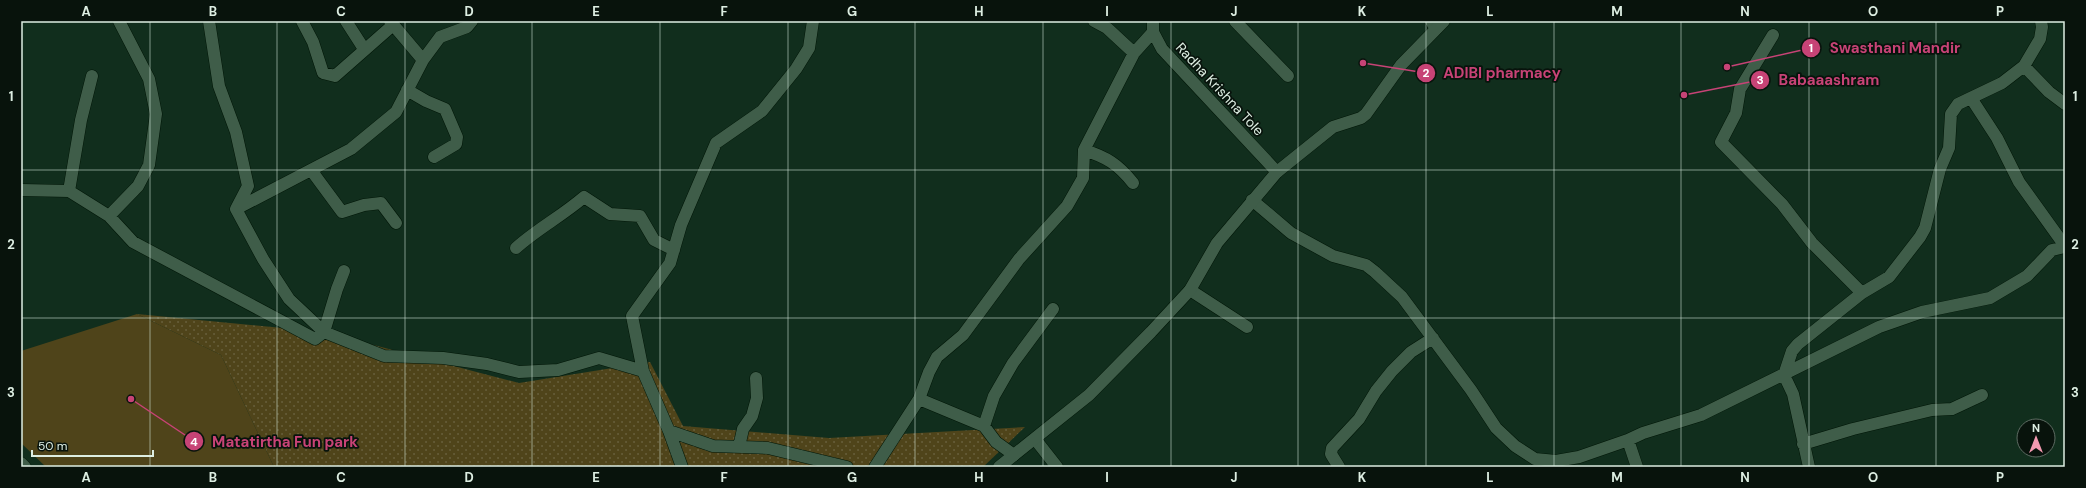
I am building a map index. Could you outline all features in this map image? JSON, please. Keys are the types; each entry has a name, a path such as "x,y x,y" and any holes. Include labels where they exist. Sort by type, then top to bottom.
{"street":[{"path":"109,216 138,186 149,165 156,114 149,79 119,21"},
{"path":"209,21 218,86 236,132 248,186 236,209"},
{"path":"302,21 313,42 323,73 335,76 392,23 423,60"},
{"path":"346,21 364,49"},
{"path":"236,209 351,149 396,112 423,60 440,37 467,27 472,21"},
{"path":"682,467 669,431 643,372 632,316 670,263 681,225 716,143 762,110 796,69 809,48 813,21"},
{"path":"1094,21 1107,28 1134,53"},
{"path":"1235,21 1288,76"},
{"path":"1809,467 1793,394 1784,375 1792,351 1798,344 1862,293 1889,277 1914,246 1925,228 1940,169 1949,148 1951,114 1958,104 2002,83 2024,66 2040,39 2042,27 2041,21"},
{"path":"999,467 1089,395 1190,290 1217,243 1277,172 1333,127 1361,118 1366,114 1401,65 1437,24"},
{"path":"875,467 920,399 929,372 937,358 963,335 1019,259 1066,206 1083,178 1084,150 1134,53 1153,26"},
{"name":"Radha Krishna Tole","path":"1153,26 1162,49 1277,172"},
{"path":"1773,35 1740,89 1736,113 1721,142 1782,204 1812,243 1862,293"},
{"path":"2024,66 2049,92 2065,104"},
{"path":"69,191 81,120 92,76"},
{"path":"408,90 445,109 452,124 457,137 456,144 434,157"},
{"path":"1252,200 1291,233 1333,256 1366,266 1375,272 1402,298 1433,338 1496,428 1515,446 1535,459 1556,460 1579,457 1628,440 1643,433 1701,415 1879,327 1922,312 1990,298 2027,276 2052,250 2065,247 2019,182 1997,138 1971,98"},
{"path":"1084,150 1105,157 1124,170 1133,183"},
{"path":"311,170 342,212 364,205 381,202 396,223"},
{"path":"21,190 69,191 109,216 133,242 282,321 304,335 315,339 324,332 344,271"},
{"path":"516,248 532,234 557,218 584,197 610,214 640,216 654,240 674,250"},
{"path":"236,209 263,259 289,299 324,332 384,356 443,358 487,364 519,372 558,370 599,358 643,372"},
{"path":"1190,290 1247,327"},
{"path":"984,426 994,396 1013,363 1053,308"},
{"path":"1339,467 1331,454 1332,448 1359,418 1376,391 1392,371 1411,352 1433,338"},
{"path":"739,446 742,429 752,416 757,398 756,378"},
{"path":"1803,444 1854,429 1932,410 1952,409 1982,395"},
{"path":"920,399 984,426 996,442 1014,455"},
{"path":"669,431 713,446 768,448 847,467"},
{"path":"1035,439 1057,467"},
{"path":"1628,440 1637,467"},
{"path":"21,463 25,467"}],"shaded area":[{"path":"137,314 324,332 519,383 650,362 683,426 829,438 1025,427 983,467 274,467 221,355"},
{"path":"137,314 221,355 274,467 46,467 21,443 21,351"}],"place":[{"name":"ADIBI pharmacy","path":"1363,63"},
{"name":"Swasthani Mandir","path":"1727,67"},
{"name":"Babaaashram","path":"1684,95"},
{"name":"Matatirtha Fun park","path":"131,399"}]}
